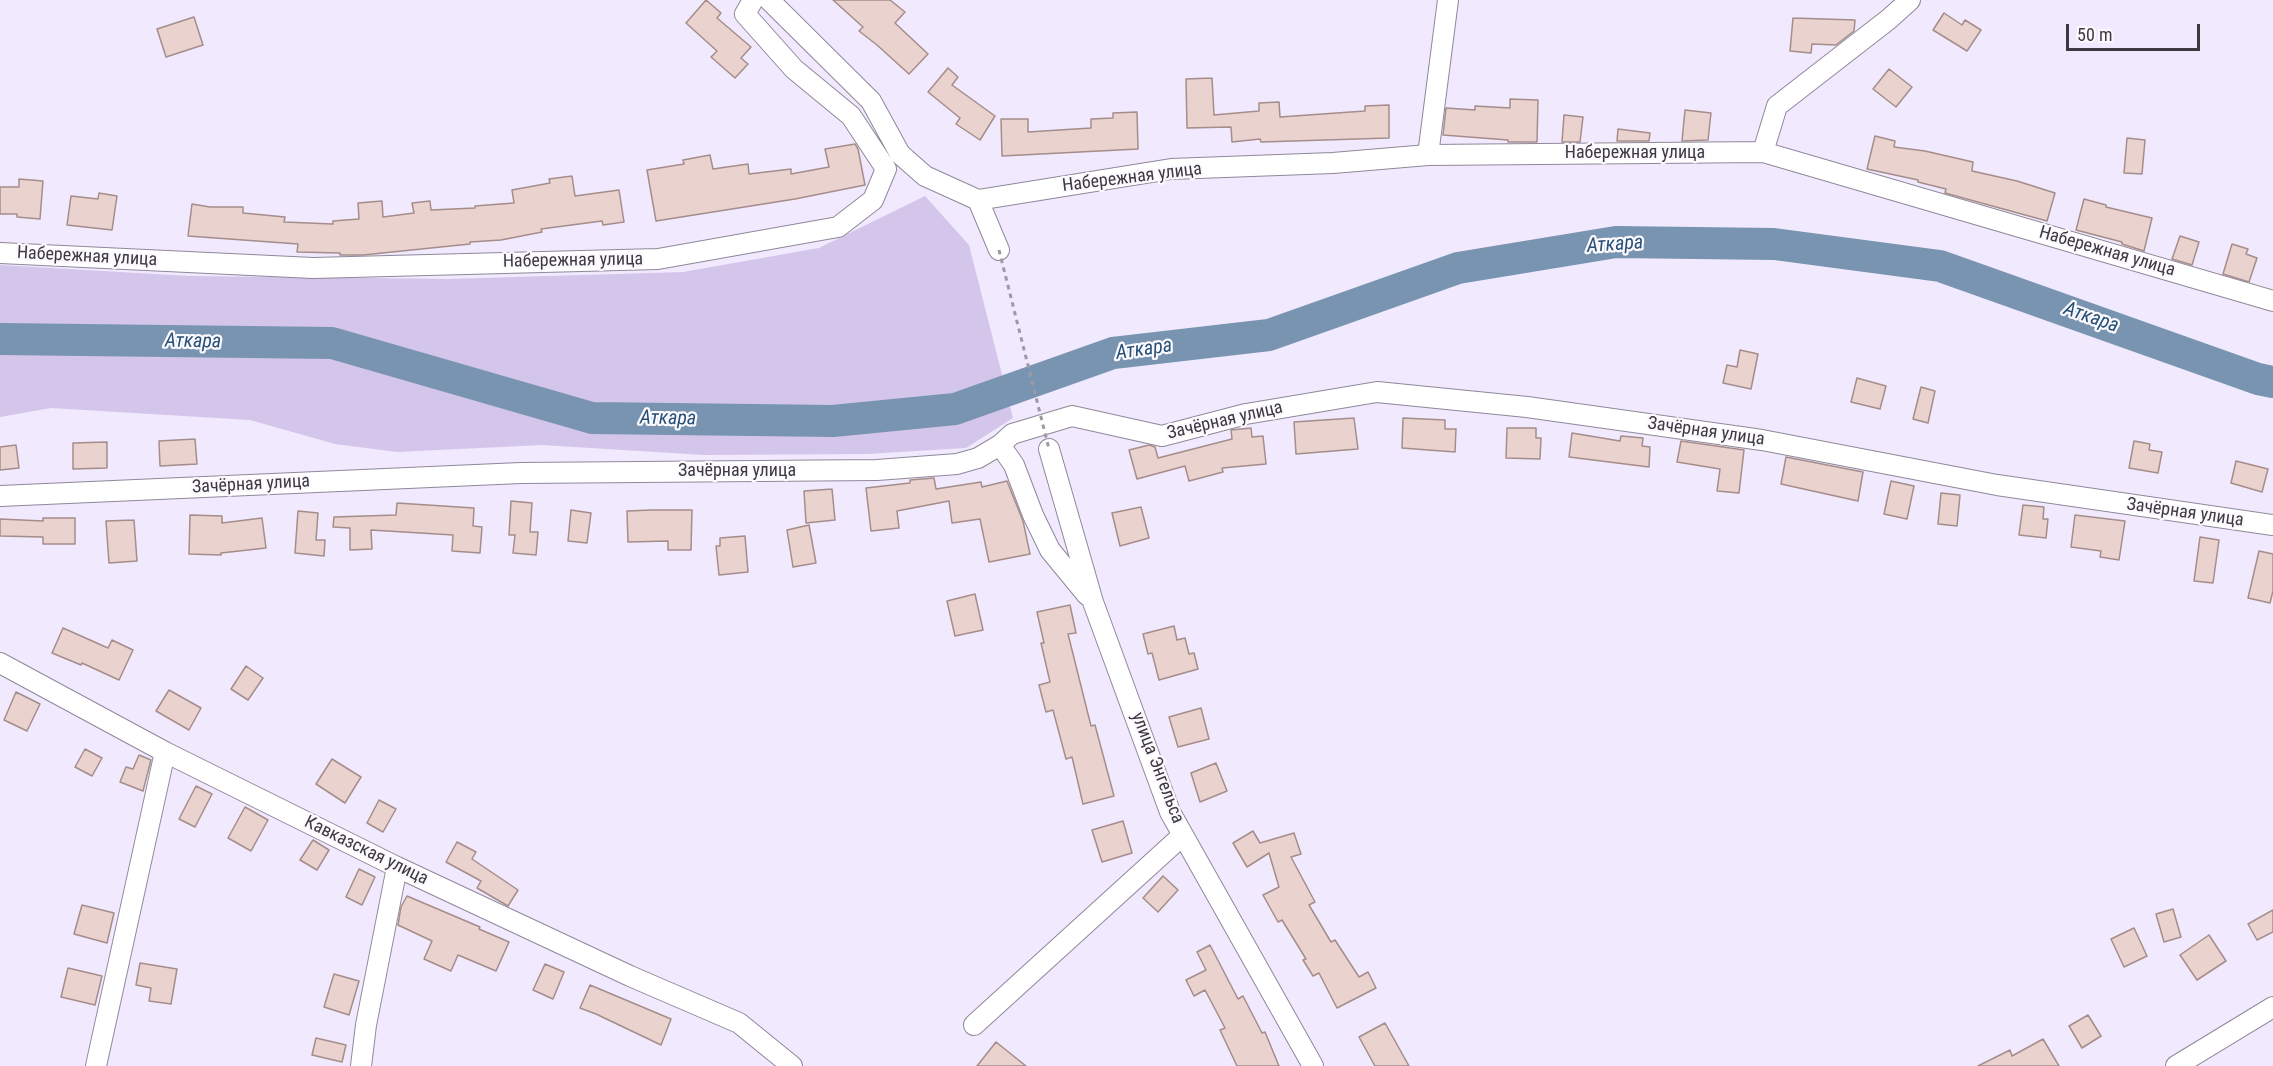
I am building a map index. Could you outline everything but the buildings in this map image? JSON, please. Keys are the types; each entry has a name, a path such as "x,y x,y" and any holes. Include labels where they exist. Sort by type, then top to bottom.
{"street":[{"name":"Набережная улица","path":"0,253 313,268 658,259 838,227 873,200 886,170 852,116 794,69 745,14 753,0"},
{"path":"768,0 871,101 900,154 926,176 978,200 999,250"},
{"path":"1428,155 1448,0"},
{"path":"1763,152 1777,106 1910,0"},
{"name":"Набережная улица","path":"978,200 1171,169 1333,163 1428,155 1763,152 2273,301"},
{"name":"Зачёрная улица","path":"0,496 521,472 878,470 957,464 978,458 1000,445 1012,434 1072,416 1162,436 1246,414 1377,392 1527,407 1762,440 1997,485 2273,525"},
{"path":"1000,445 1014,465 1033,515 1050,550 1093,602"},
{"name":"улица Энгельса","path":"1049,449 1093,602 1170,812 1313,1066"},
{"name":"Кавказская улица","path":"0,663 165,752 397,867 630,976 739,1023 792,1066"},
{"path":"96,1066 165,752"},
{"path":"974,1025 1184,835"},
{"path":"361,1066 366,1025 397,867"},
{"path":"2176,1066 2273,1007"}],"path":[{"path":"999,250 1049,449"}],"shaded area":[{"path":"925,196 969,245 1013,418 966,448 867,454 704,455 542,445 397,452 335,444 250,420 51,408 0,417 0,265 189,276 449,279 683,272 819,248"}],"waterway":[{"name":"Аткара","path":"0,339 332,343 592,418 833,421 955,409 1113,353 1269,335 1458,268 1616,242 1774,244 1940,266 2258,379 2273,382"}]}
